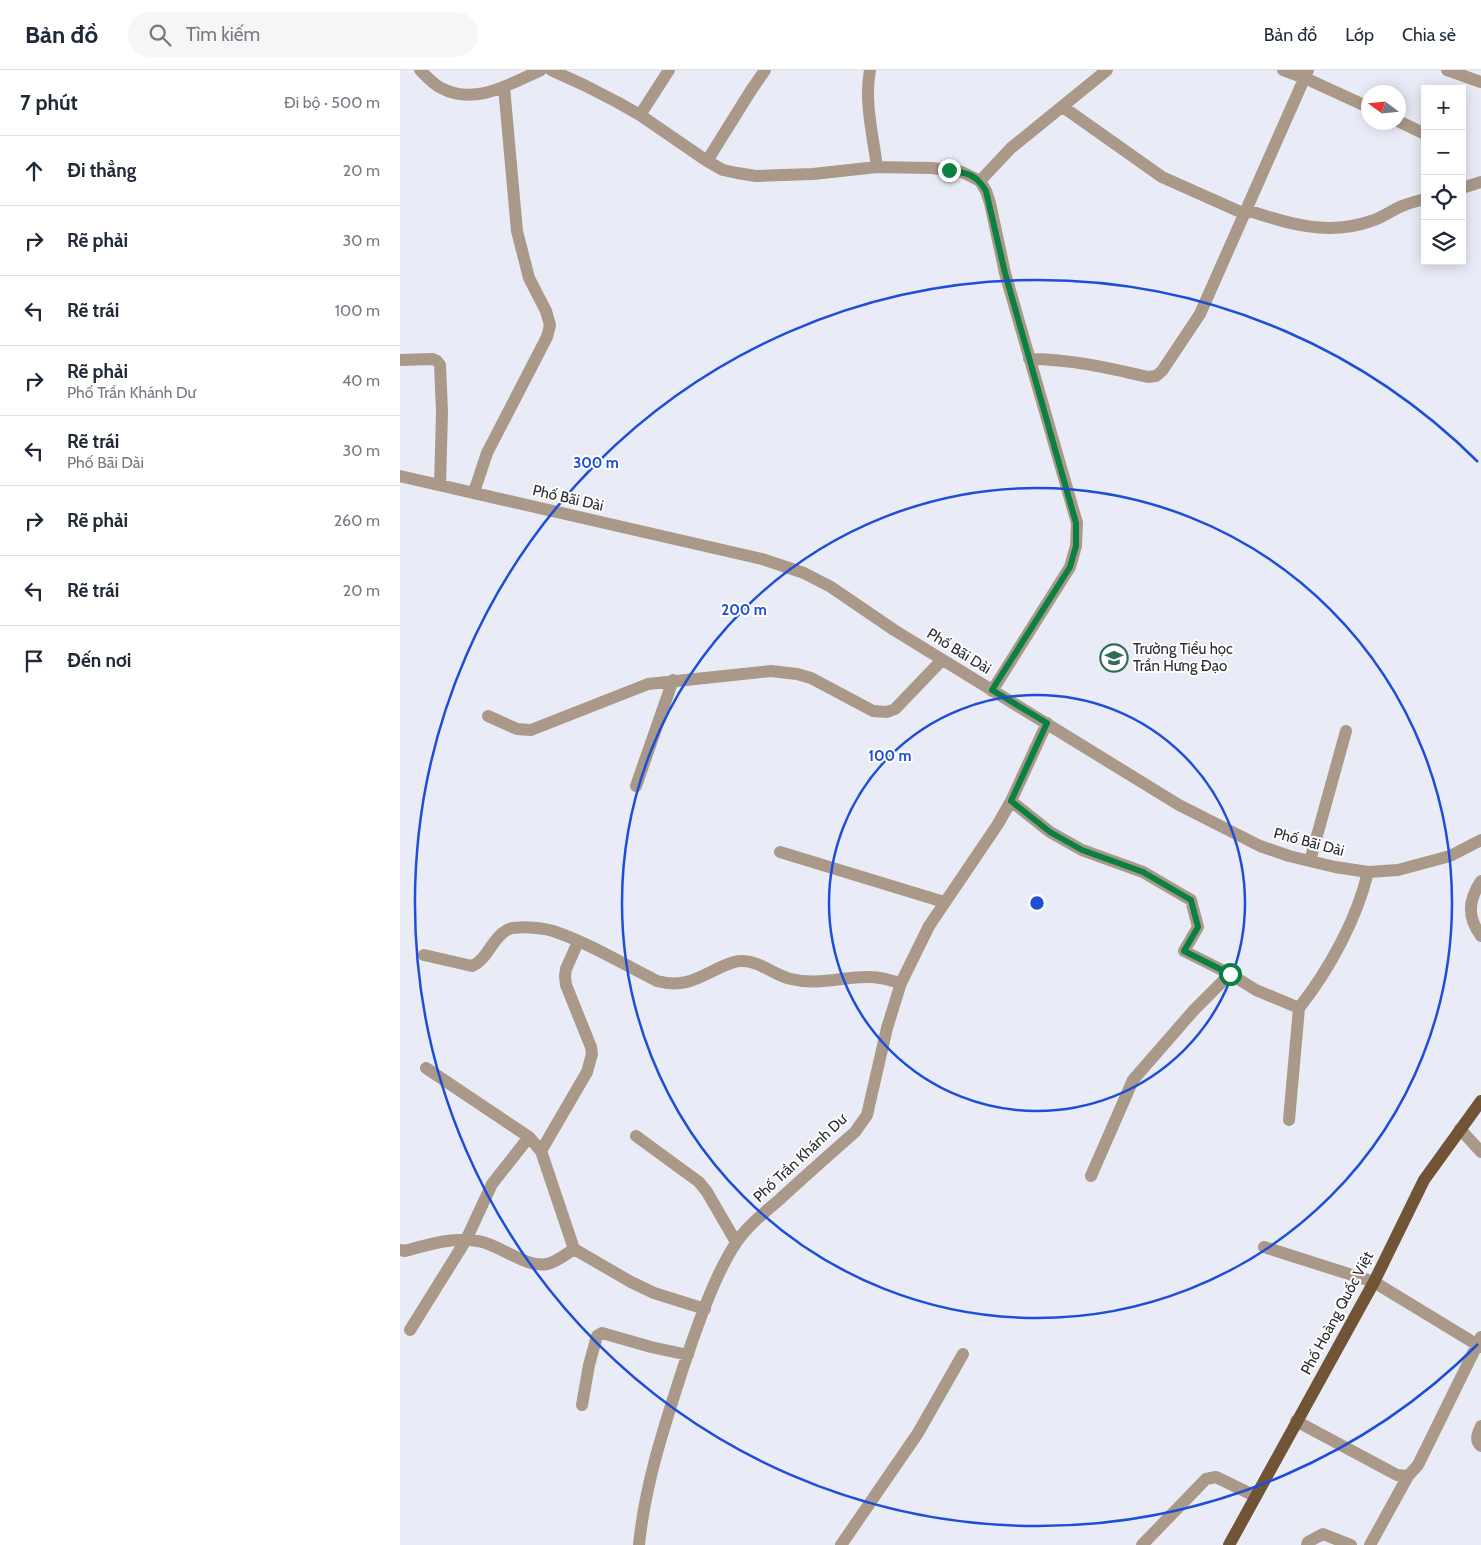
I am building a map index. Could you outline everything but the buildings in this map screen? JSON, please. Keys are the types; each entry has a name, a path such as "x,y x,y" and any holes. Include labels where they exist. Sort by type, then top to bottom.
{"main road":[{"name":"Phố Hoàng Quốc Việt","path":"1229,1545 1374,1282 1424,1180 1481,1101"}],"street":[{"path":"420,70 440,87 458,94 482,94 504,87 541,70"},
{"path":"551,70 584,84 640,115 723,170 756,176 813,174 877,167 949,170 967,174 980,181 990,203 1005,273 1076,523 1076,546 1070,567 992,690"},
{"path":"640,115 669,70"},
{"path":"708,161 765,70"},
{"path":"870,70 868,88 869,108 877,167"},
{"path":"980,181 1011,148 1107,70"},
{"path":"1284,70 1306,74 1361,103"},
{"path":"1447,70 1481,82"},
{"path":"1029,359 1079,362 1148,377 1156,376 1167,364 1200,314 1306,74"},
{"path":"474,492 487,453 547,337 550,324 546,311 529,278 517,231 504,87"},
{"path":"1063,107 1162,176 1246,212 1304,227 1350,228 1373,221 1403,205 1421,200"},
{"path":"1406,125 1421,132"},
{"path":"1466,187 1481,182"},
{"path":"400,360 433,359 440,365 442,412 440,485"},
{"name":"Phố Bãi Dài","path":"400,476 762,559 804,573 831,587 942,660 1187,810 1260,846 1335,868 1368,872 1398,870 1450,856 1481,840"},
{"path":"488,716 516,729 531,730 648,684 771,671 797,674 811,678 873,711 888,712 895,709 942,660"},
{"path":"636,786 673,680"},
{"name":"Phố Trần Khánh Dư","path":"640,1545 648,1490 662,1432 712,1290 736,1242 754,1222 855,1132 867,1115 887,1028 901,983 929,926 998,824 1011,801 1047,723"},
{"path":"1310,861 1346,731"},
{"path":"1011,801 1050,832 1082,850 1143,872 1191,900 1198,927 1184,951 1230,974 1256,990 1299,1008"},
{"path":"780,852 944,902"},
{"path":"1289,1120 1299,1008 1316,986 1344,935 1362,895 1368,872"},
{"path":"1481,881 1472,902 1471,914 1474,926 1481,936"},
{"path":"424,955 472,966 479,962 501,934 512,928 551,930 657,981 668,984 679,985 689,983 727,964 738,961 748,961 790,979 804,982 873,977 901,983"},
{"path":"541,1151 587,1072 590,1062 591,1047 566,985 566,968 578,942"},
{"path":"1091,1176 1133,1080 1194,1010 1230,974"},
{"path":"426,1068 529,1137 541,1151 574,1249 654,1293 705,1309"},
{"path":"1460,1129 1481,1152"},
{"path":"636,1136 699,1182 736,1242"},
{"path":"410,1330 466,1240 492,1184 529,1137"},
{"path":"400,1250 405,1251 450,1239 480,1241 532,1263 539,1264 553,1262 574,1249"},
{"path":"1264,1247 1374,1282 1480,1342 1418,1465 1408,1476 1370,1545"},
{"path":"582,1405 591,1355 597,1336 602,1333 651,1347 688,1354"},
{"path":"841,1545 918,1433 964,1354"},
{"path":"1296,1421 1398,1475 1408,1476"},
{"path":"1481,1426 1477,1440 1481,1446"},
{"path":"1142,1545 1206,1479 1216,1477 1255,1496"},
{"path":"1307,1545 1308,1542 1323,1534 1350,1545"}],"place":[{"name":"Trường Tiểu học Trần Hưng Đạo","path":"1114,658"}],"route":[{"path":"949,170 972,176 980,181 986,191 1005,273 1076,523 1076,546 1070,567 992,690 1047,723 1011,801 1050,832 1082,850 1143,872 1191,900 1198,927 1184,951 1230,974"}]}
